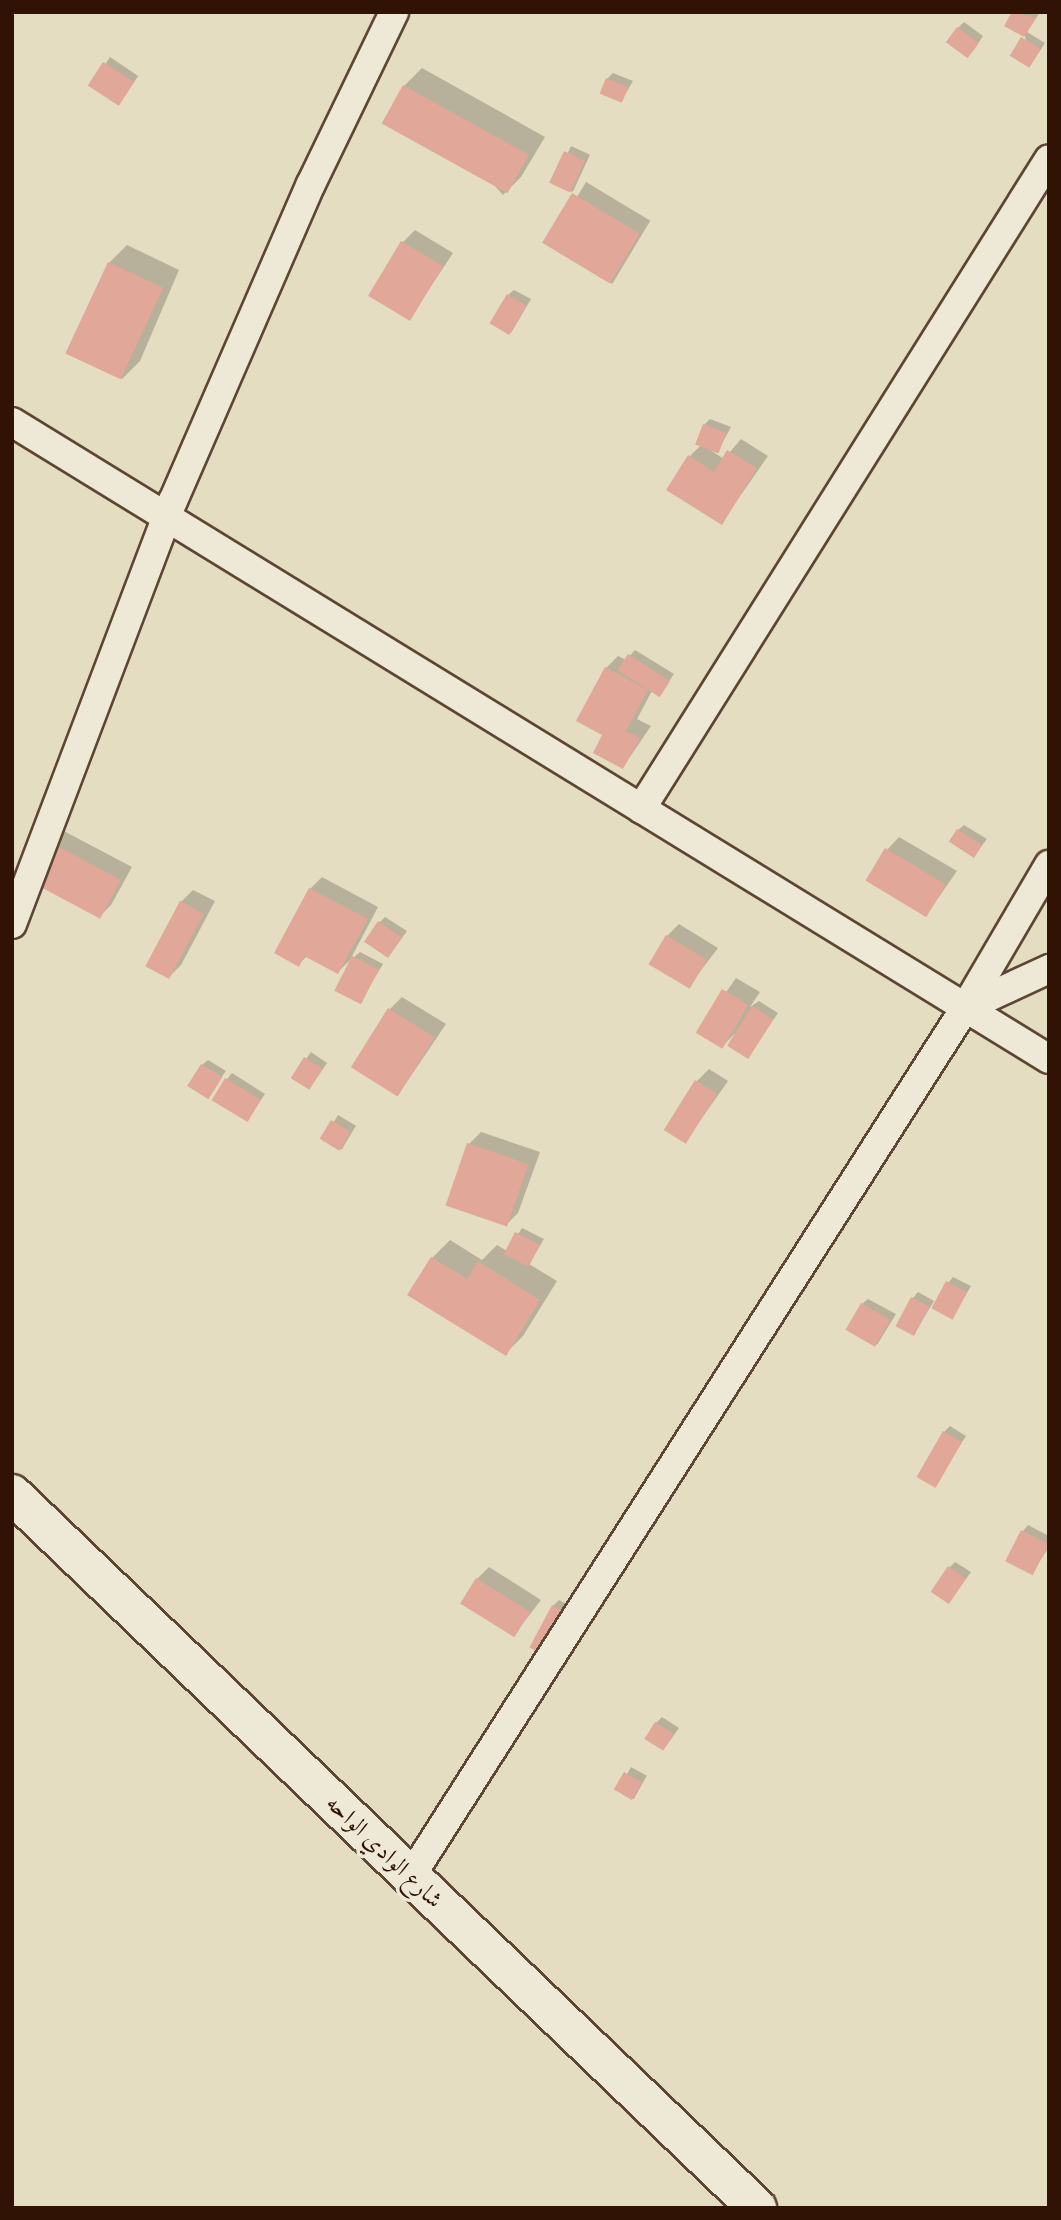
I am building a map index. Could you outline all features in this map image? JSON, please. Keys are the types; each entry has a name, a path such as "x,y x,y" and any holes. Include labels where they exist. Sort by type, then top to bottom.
{"main road":[{"name":"شارع الوادي الواحه","path":"12,1494 757,2208"}],"street":[{"path":"12,924 166,517 311,184 394,12"},
{"path":"641,809 1049,159"},
{"path":"12,422 1049,1059"},
{"path":"411,1876 965,1008 1049,865"},
{"path":"965,1008 1049,969"}],"building":[{"path":"1012,12 1036,18 1024,37 1004,26"},
{"path":"957,27 979,43 968,58 946,42"},
{"path":"1021,37 1041,49 1029,68 1010,56"},
{"path":"103,62 134,82 119,106 88,85"},
{"path":"606,78 628,87 622,103 600,94"},
{"path":"403,85 529,155 508,193 382,123"},
{"path":"564,151 585,161 570,192 549,183"},
{"path":"572,193 640,234 610,283 542,243"},
{"path":"401,241 443,266 410,321 368,296"},
{"path":"108,262 163,288 121,379 65,354"},
{"path":"507,294 527,306 509,335 489,323"},
{"path":"703,424 726,433 718,453 695,445"},
{"path":"727,450 757,468 722,525 666,490 688,455 714,472"},
{"path":"628,654 670,681 660,697 618,670"},
{"path":"605,667 648,690 626,731 640,738 623,769 593,753 602,735 576,721"},
{"path":"957,829 982,845 974,858 949,842"},
{"path":"44,839 121,880 100,919 23,878"},
{"path":"885,848 946,885 926,917 865,881"},
{"path":"309,888 368,919 338,974 304,956 299,967 274,953"},
{"path":"180,901 204,914 169,979 145,966"},
{"path":"378,921 402,937 388,958 364,942"},
{"path":"666,935 707,960 690,989 648,964"},
{"path":"352,956 379,970 361,1004 334,991"},
{"path":"722,989 749,1005 722,1049 696,1033"},
{"path":"752,1006 773,1019 748,1059 727,1046"},
{"path":"388,1008 435,1037 398,1097 351,1067"},
{"path":"304,1057 323,1069 309,1090 291,1078"},
{"path":"201,1064 222,1077 208,1099 187,1086"},
{"path":"225,1078 261,1100 248,1122 212,1100"},
{"path":"695,1080 717,1094 686,1144 664,1130"},
{"path":"331,1120 351,1132 339,1151 320,1139"},
{"path":"467,1143 528,1164 507,1227 446,1205"},
{"path":"515,1232 540,1245 529,1267 504,1254"},
{"path":"431,1257 467,1279 478,1261 540,1300 506,1356 407,1295"},
{"path":"946,1281 967,1292 953,1320 931,1308"},
{"path":"911,1297 930,1307 914,1336 896,1326"},
{"path":"861,1303 890,1320 875,1347 846,1330"},
{"path":"943,1431 962,1442 936,1488 916,1477"},
{"path":"1021,1530 1049,1544 1033,1575 1005,1561"},
{"path":"948,1566 966,1578 949,1604 931,1592"},
{"path":"476,1578 530,1612 514,1637 460,1603"},
{"path":"552,1605 575,1617 552,1660 529,1647"},
{"path":"655,1722 674,1734 663,1751 644,1739"},
{"path":"624,1772 642,1783 632,1800 614,1789"}]}
